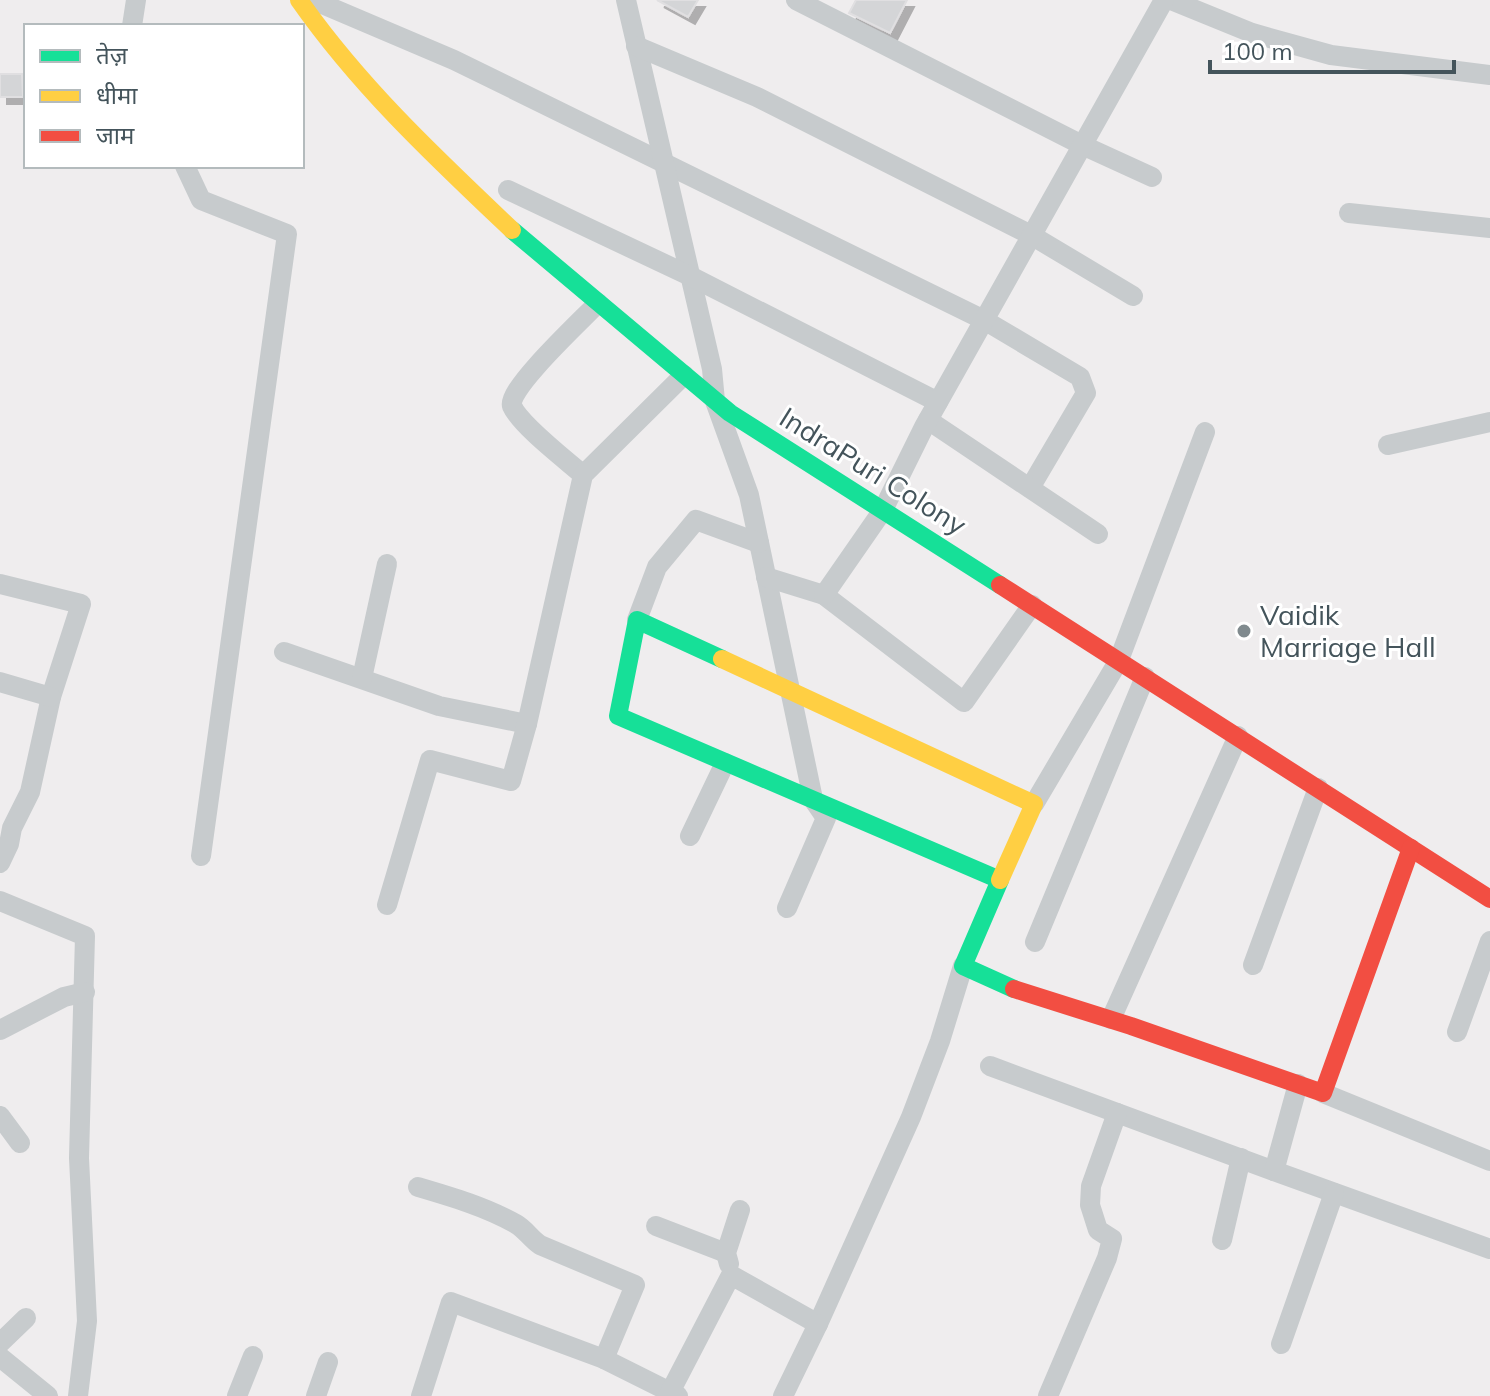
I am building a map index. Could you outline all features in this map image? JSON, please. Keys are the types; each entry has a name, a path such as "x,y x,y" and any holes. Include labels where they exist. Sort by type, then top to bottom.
{"street":[{"path":"132,24 136,0"},
{"name":"IndraPuri Colony","path":"299,0 318,27 405,129 514,232 715,401 1490,899"},
{"path":"313,0 454,60 984,320 1080,377 1086,393 1030,488"},
{"path":"626,0 712,369 715,401 749,495 813,799 826,818 787,908"},
{"path":"796,0 1082,145 1152,177"},
{"path":"824,595 883,510 933,411 1164,0"},
{"path":"1171,0 1252,33 1331,55 1490,75"},
{"path":"636,46 757,97 1031,235 1133,296"},
{"path":"186,168 201,200 287,234 201,856"},
{"path":"508,190 690,276 933,411 1030,488 1098,534"},
{"path":"1349,213 1490,228"},
{"path":"583,475 521,418 511,399 522,382 598,303"},
{"path":"387,905 430,760 511,781 527,724 583,475 684,375"},
{"path":"1388,445 1490,422"},
{"path":"783,1396 911,1117 940,1041 963,966 1034,804 1119,660 1205,432"},
{"path":"759,543 696,520 657,567 637,620 618,716 1000,880"},
{"path":"362,678 387,564"},
{"path":"766,577 824,595 964,702 1032,605"},
{"path":"0,584 81,604 51,697 30,792 12,828 0,863"},
{"path":"637,620 1034,804"},
{"path":"284,652 439,706 527,724"},
{"path":"1035,942 1145,677"},
{"path":"0,682 51,697"},
{"path":"1111,1019 1238,736"},
{"path":"690,836 725,763"},
{"path":"1253,965 1318,788"},
{"path":"1323,1093 1411,848"},
{"path":"0,901 85,936 79,1158 87,1321 78,1396"},
{"path":"1457,1032 1490,941"},
{"path":"963,966 1003,986 1111,1019 1323,1093 1490,1161"},
{"path":"0,1030 64,997 85,992"},
{"path":"990,1066 1334,1193 1488,1244"},
{"path":"1274,1171 1298,1084"},
{"path":"1048,1396 1107,1258 1112,1239 1098,1230 1090,1205 1091,1186 1117,1113"},
{"path":"0,1116 20,1143"},
{"path":"1222,1240 1241,1158"},
{"path":"418,1187 483,1209 520,1226 528,1237 540,1245 635,1285 604,1359"},
{"path":"1281,1344 1334,1193"},
{"path":"421,1396 451,1302 604,1359 672,1395 731,1275 726,1253 740,1210"},
{"path":"656,1226 726,1253"},
{"path":"731,1275 818,1324"},
{"path":"0,1343 26,1318"},
{"path":"237,1396 253,1356"},
{"path":"316,1396 328,1362"},
{"path":"4,1367 48,1396"}],"building":[{"path":"657,0 698,0 688,17"},
{"path":"856,0 907,0 890,33 849,13"},
{"path":"0,74 22,74 23,97 0,97"}],"traffic: fast":[{"path":"512,230 730,413 1000,585"},
{"path":"722,659 637,620 618,716 1000,880 963,966 1014,989"}],"traffic: slow":[{"path":"299,0 373,92 512,230"},
{"path":"722,659 1034,804 1000,880"}],"traffic: jam":[{"path":"1000,585 1490,899"},
{"path":"1014,989 1323,1093 1411,848"}],"place":[{"name":"Vaidik Marriage Hall","path":"1244,631"}]}
